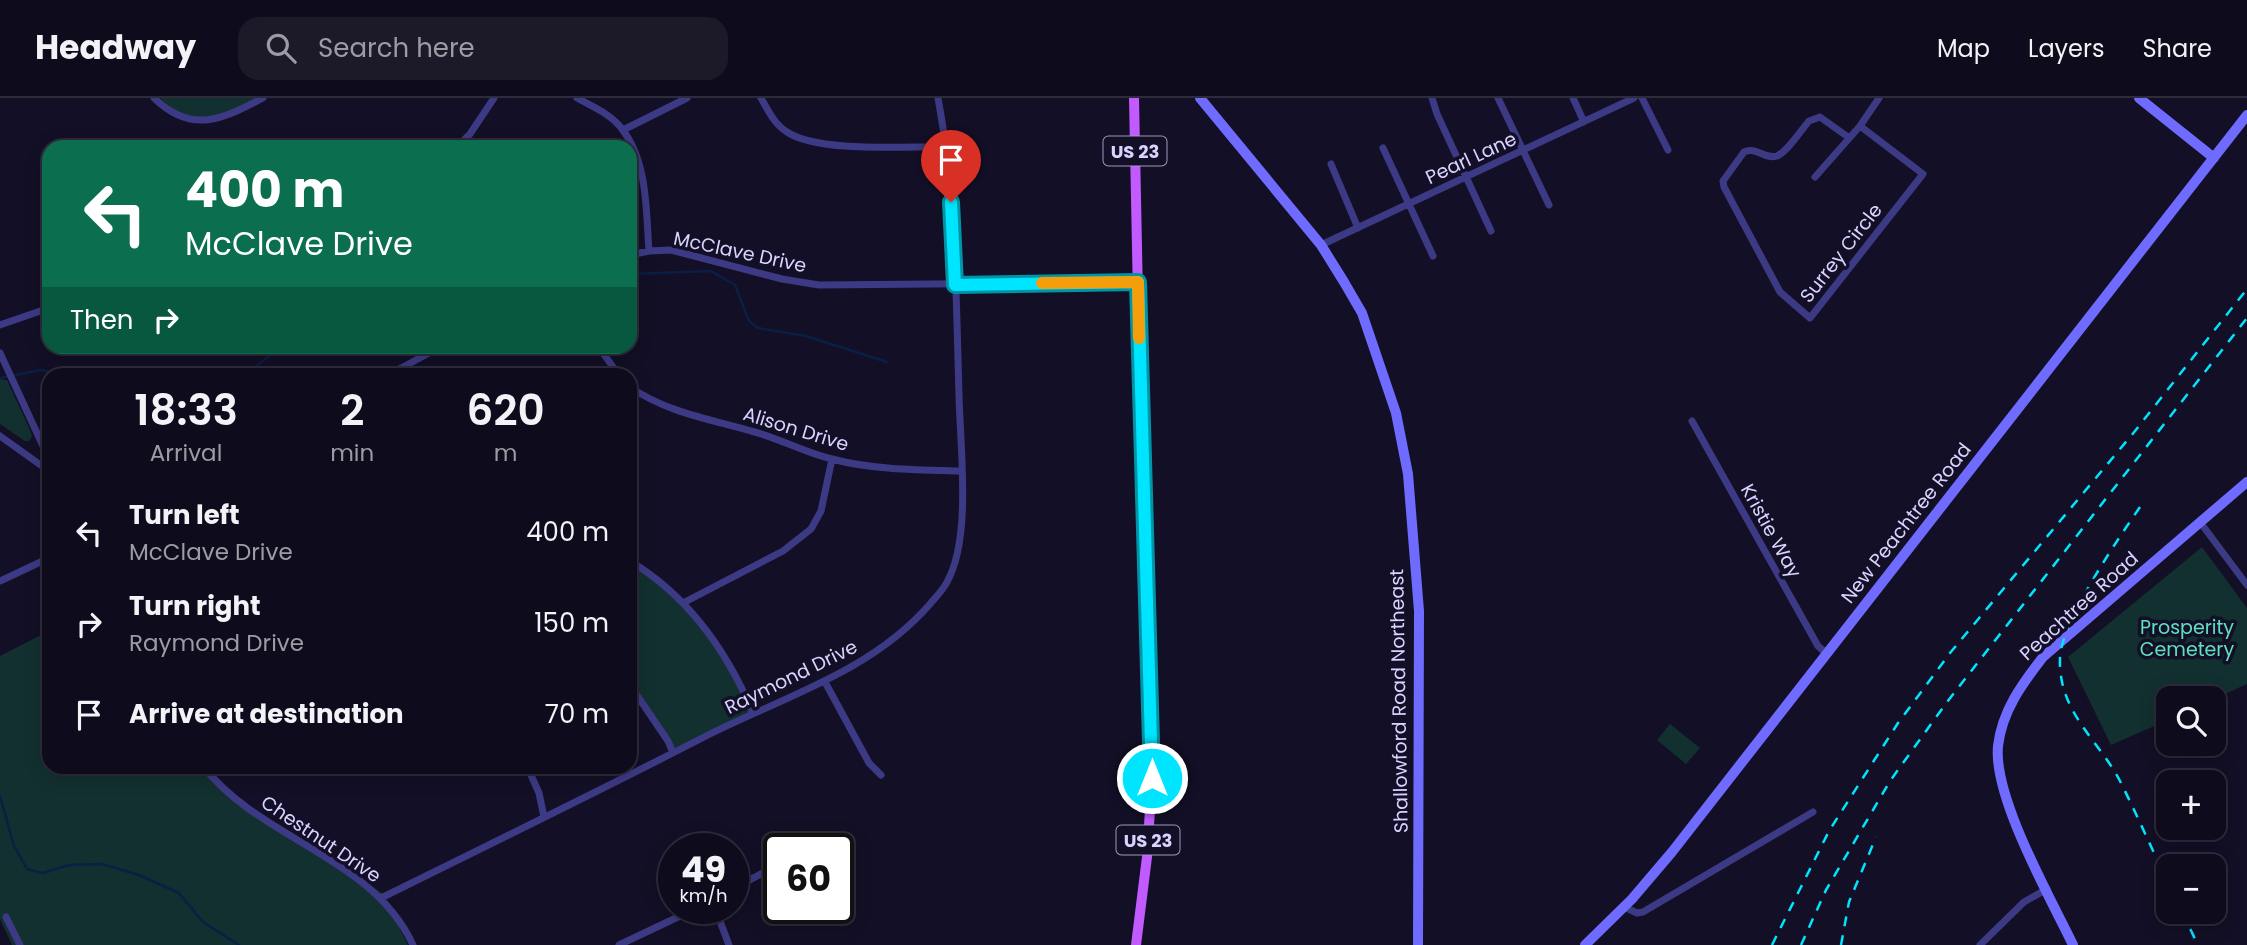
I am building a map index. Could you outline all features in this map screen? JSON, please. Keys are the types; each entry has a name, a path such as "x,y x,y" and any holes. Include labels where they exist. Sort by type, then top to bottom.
{"main road":[{"name":"US 23","path":"1134,98 1152,778 1147,857 1136,945"}],"street":[{"path":"154,98 166,109 200,122 229,116 263,98"},
{"path":"464,140 495,98"},
{"path":"578,98 607,115 623,130 628,140"},
{"path":"623,130 687,98"},
{"path":"761,98 777,124 788,134 805,140 830,145 947,147"},
{"name":"Raymond Drive","path":"637,771 752,713 825,682 890,641 917,618 946,585 954,568 962,511 955,285 947,147 938,98"},
{"name":"Shallowford Road Northeast","path":"1200,98 1321,246 1363,313 1396,413 1408,474 1419,611 1418,945"},
{"path":"1432,98 1465,178 1491,231"},
{"path":"1498,98 1549,205"},
{"path":"1573,98 1584,122"},
{"name":"Pearl Lane","path":"1321,246 1634,98"},
{"path":"1642,98 1668,150"},
{"path":"1815,177 1860,126 1879,98"},
{"path":"2139,98 2214,158"},
{"name":"New Peachtree Road","path":"1585,945 1624,907 1672,852 2247,115"},
{"name":"Surrey Circle","path":"1848,138 1821,117 1814,118 1781,154 1770,157 1753,150 1744,152 1723,181 1780,292 1810,318 1923,174 1860,126"},
{"path":"1383,148 1433,256"},
{"path":"637,161 644,185 649,251"},
{"path":"1331,164 1359,228"},
{"name":"McClave Drive","path":"637,254 671,250 782,279 819,285 1138,282"},
{"path":"0,325 42,310"},
{"path":"0,353 42,444"},
{"path":"401,368 427,354"},
{"name":"Alison Drive","path":"637,392 660,405 774,437 832,459 908,470 961,471"},
{"name":"Kristie Way","path":"1692,421 1818,646 1826,653"},
{"path":"0,436 42,466"},
{"path":"683,603 783,551 811,529 821,511 832,459"},
{"name":"Peachtree Road","path":"2073,945 2009,805 2000,773 1998,748 2009,707 2022,684 2043,657 2247,482"},
{"path":"2200,522 2247,585"},
{"path":"0,581 42,561"},
{"path":"637,566 669,588 711,636 739,681 752,713"},
{"path":"825,682 869,763 881,775"},
{"path":"637,695 668,741 673,753"},
{"name":"Chestnut Drive","path":"210,774 234,800 358,879 381,898 413,945"},
{"path":"531,774 539,793 544,817"},
{"name":"Raymond Drive","path":"381,898 631,774"},
{"path":"1624,907 1637,913 1643,912 1813,812"},
{"path":"1980,945 2024,902 2047,889"},
{"path":"6,917 20,945"},
{"path":"619,945 663,924"},
{"path":"721,924 729,945"}],"green space":[{"path":"160,98 262,98 218,120 177,114"},
{"path":"0,379 7,380 31,432 29,441 0,424"},
{"name":"Prosperity Cemetery","path":"2202,547 2247,608 2247,684 2226,694 2226,686 2156,686 2156,725 2111,745 2068,657"},
{"path":"637,565 690,608 720,646 752,712 673,752 637,695"},
{"path":"42,635 42,774 208,774 214,783 279,829 382,893 408,945 12,945 0,919 0,656"},
{"path":"1670,724 1700,748 1686,764 1657,740"}],"waterway":[{"path":"637,274 711,271 735,285 749,321 758,328 806,336 887,362"},
{"path":"254,368 272,354"},
{"path":"0,378 42,370"},
{"path":"0,796 14,846 27,869 43,873 69,865 102,864 139,875 179,893 203,922 239,945"}],"railway":[{"path":"1772,945 1829,831 1898,723 1950,653 2135,431 2247,289"},
{"path":"1801,945 1826,890 1890,781 1947,702 2247,318"},
{"path":"2140,507 2080,603 2063,642 2060,658 2061,677 2072,710 2120,781 2156,858"},
{"path":"1841,945 1849,902 1876,837"},
{"path":"2188,924 2198,945"}],"slow traffic":[{"path":"1042,283 1138,282 1139,338"}],"route":[{"path":"951,202 955,285 1138,282 1152,778"}]}
